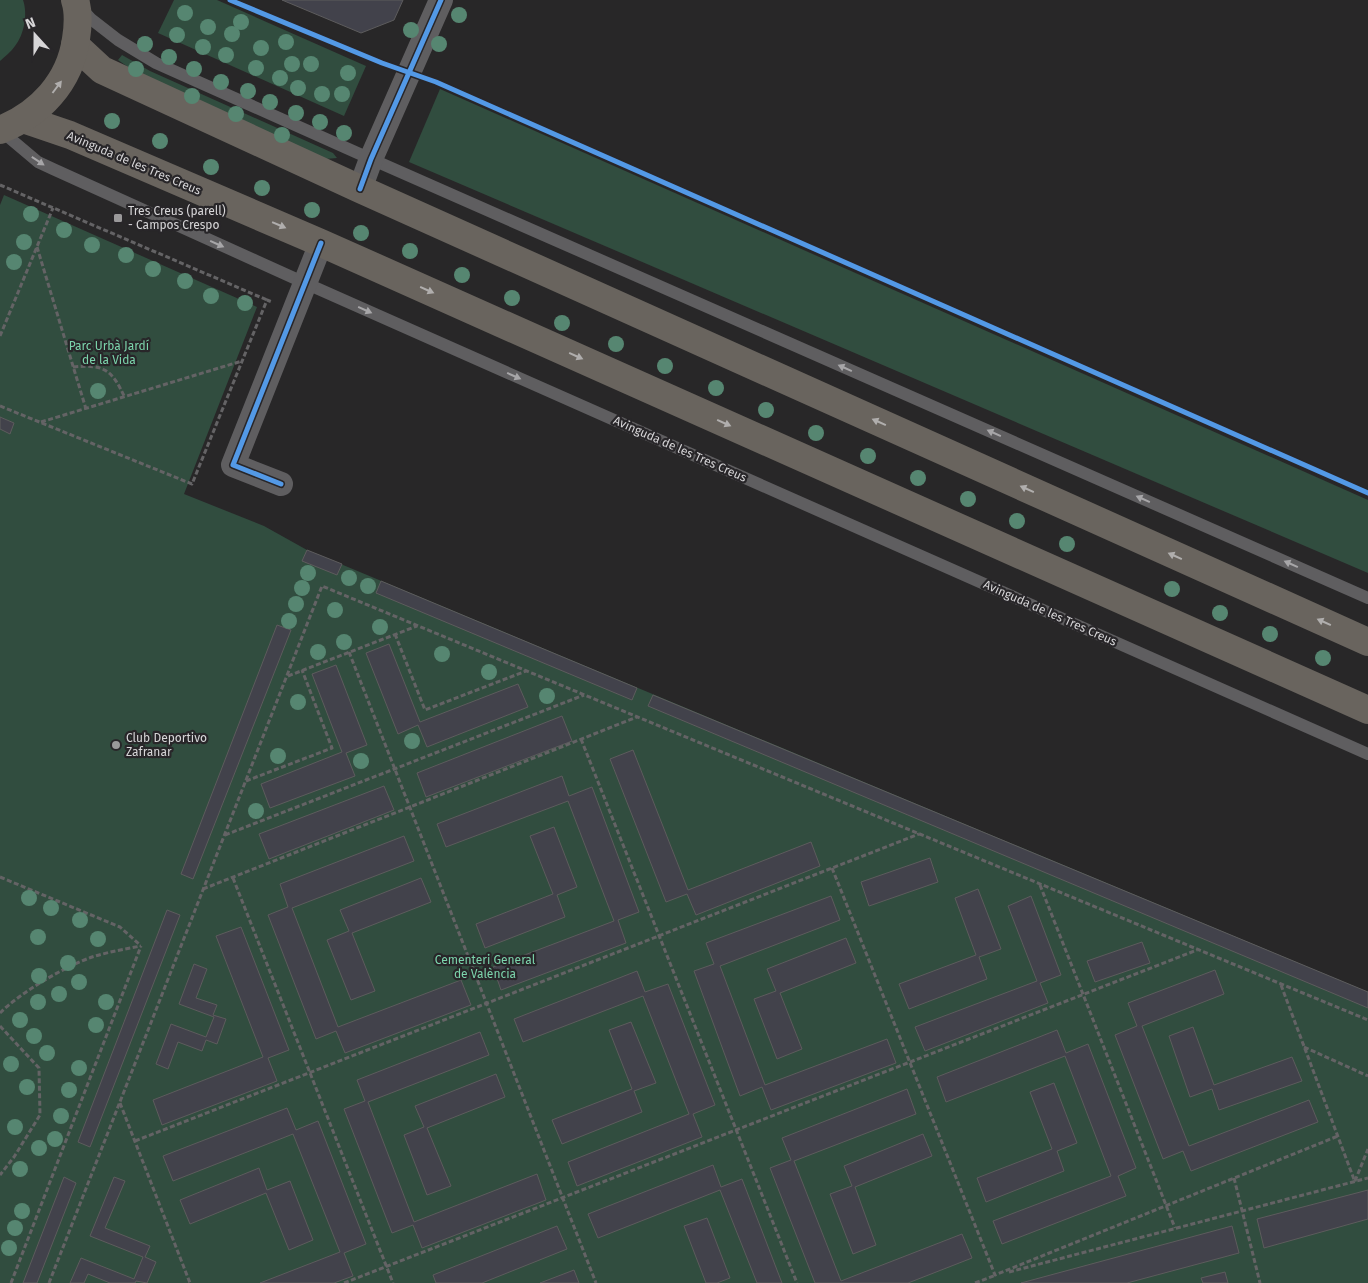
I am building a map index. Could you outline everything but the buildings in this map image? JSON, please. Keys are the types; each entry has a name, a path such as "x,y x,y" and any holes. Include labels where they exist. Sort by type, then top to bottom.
{"main road":[{"path":"8,126 50,96 62,81 71,63 76,45 78,18 76,2"},
{"path":"76,45 102,70 360,189 1368,642"},
{"name":"Avinguda de les Tres Creus","path":"8,126 78,139 321,242 1368,710"}],"street":[{"path":"360,189 441,0"},
{"path":"281,484 233,465 321,242"}],"lane":[{"path":"76,2 91,19 118,40 156,63 371,160 1368,598"},
{"name":"Avinguda de les Tres Creus","path":"8,126 38,162 305,283 1368,754"}],"path":[{"path":"0,185 294,311"},
{"path":"0,336 53,208"},
{"path":"37,248 86,408"},
{"path":"0,406 192,484 267,300"},
{"path":"41,422 242,361"},
{"path":"73,367 89,366 106,370 117,380 125,398"},
{"path":"49,1283 322,586 1368,1020"},
{"path":"287,676 418,626"},
{"path":"396,634 425,710 526,671"},
{"path":"349,652 596,1283"},
{"path":"246,782 332,748 302,670"},
{"path":"225,836 584,695"},
{"path":"203,889 637,717"},
{"path":"582,739 797,1283"},
{"path":"135,1141 919,834"},
{"path":"832,868 995,1275"},
{"path":"0,877 120,927 141,946"},
{"path":"233,878 393,1283"},
{"path":"1040,884 1176,1228"},
{"path":"0,1013 12,1001 51,976 91,957 141,946"},
{"path":"11,1283 141,946"},
{"path":"344,1283 1198,950"},
{"path":"1281,984 1355,1182"},
{"path":"0,1026 39,1068 40,1115 14,1157 0,1175"},
{"path":"1304,1046 1368,1076"},
{"path":"120,1102 190,1283"},
{"path":"976,1283 1338,1136"},
{"path":"1355,1182 1368,1150"},
{"path":"1234,1178 1260,1283"},
{"path":"995,1275 1368,1178"}],"green space":[{"path":"0,0 23,0 25,12 21,36 12,50 0,61"},
{"path":"174,0 217,0 366,66 344,116 158,33"},
{"path":"122,55 150,71 333,153 337,158 325,159 131,69 118,60"},
{"path":"440,89 1368,500 1368,573 409,162"},
{"name":"Cementeri General de València","path":"4,195 257,307 184,494 264,526 307,550 1368,992 1368,1283 0,1283 0,205"}],"cycle path":[{"path":"230,0 382,63 436,82 1368,493"},
{"path":"360,189 371,159 441,0"},
{"path":"281,484 233,465 321,243"}],"place":[{"name":"Tres Creus (parell) - Campos Crespo","path":"118,218"},
{"name":"Club Deportivo Zafranar","path":"116,745"}],"park label":[{"name":"Parc Urbà Jardí de la Vida","path":"109,353"}]}
